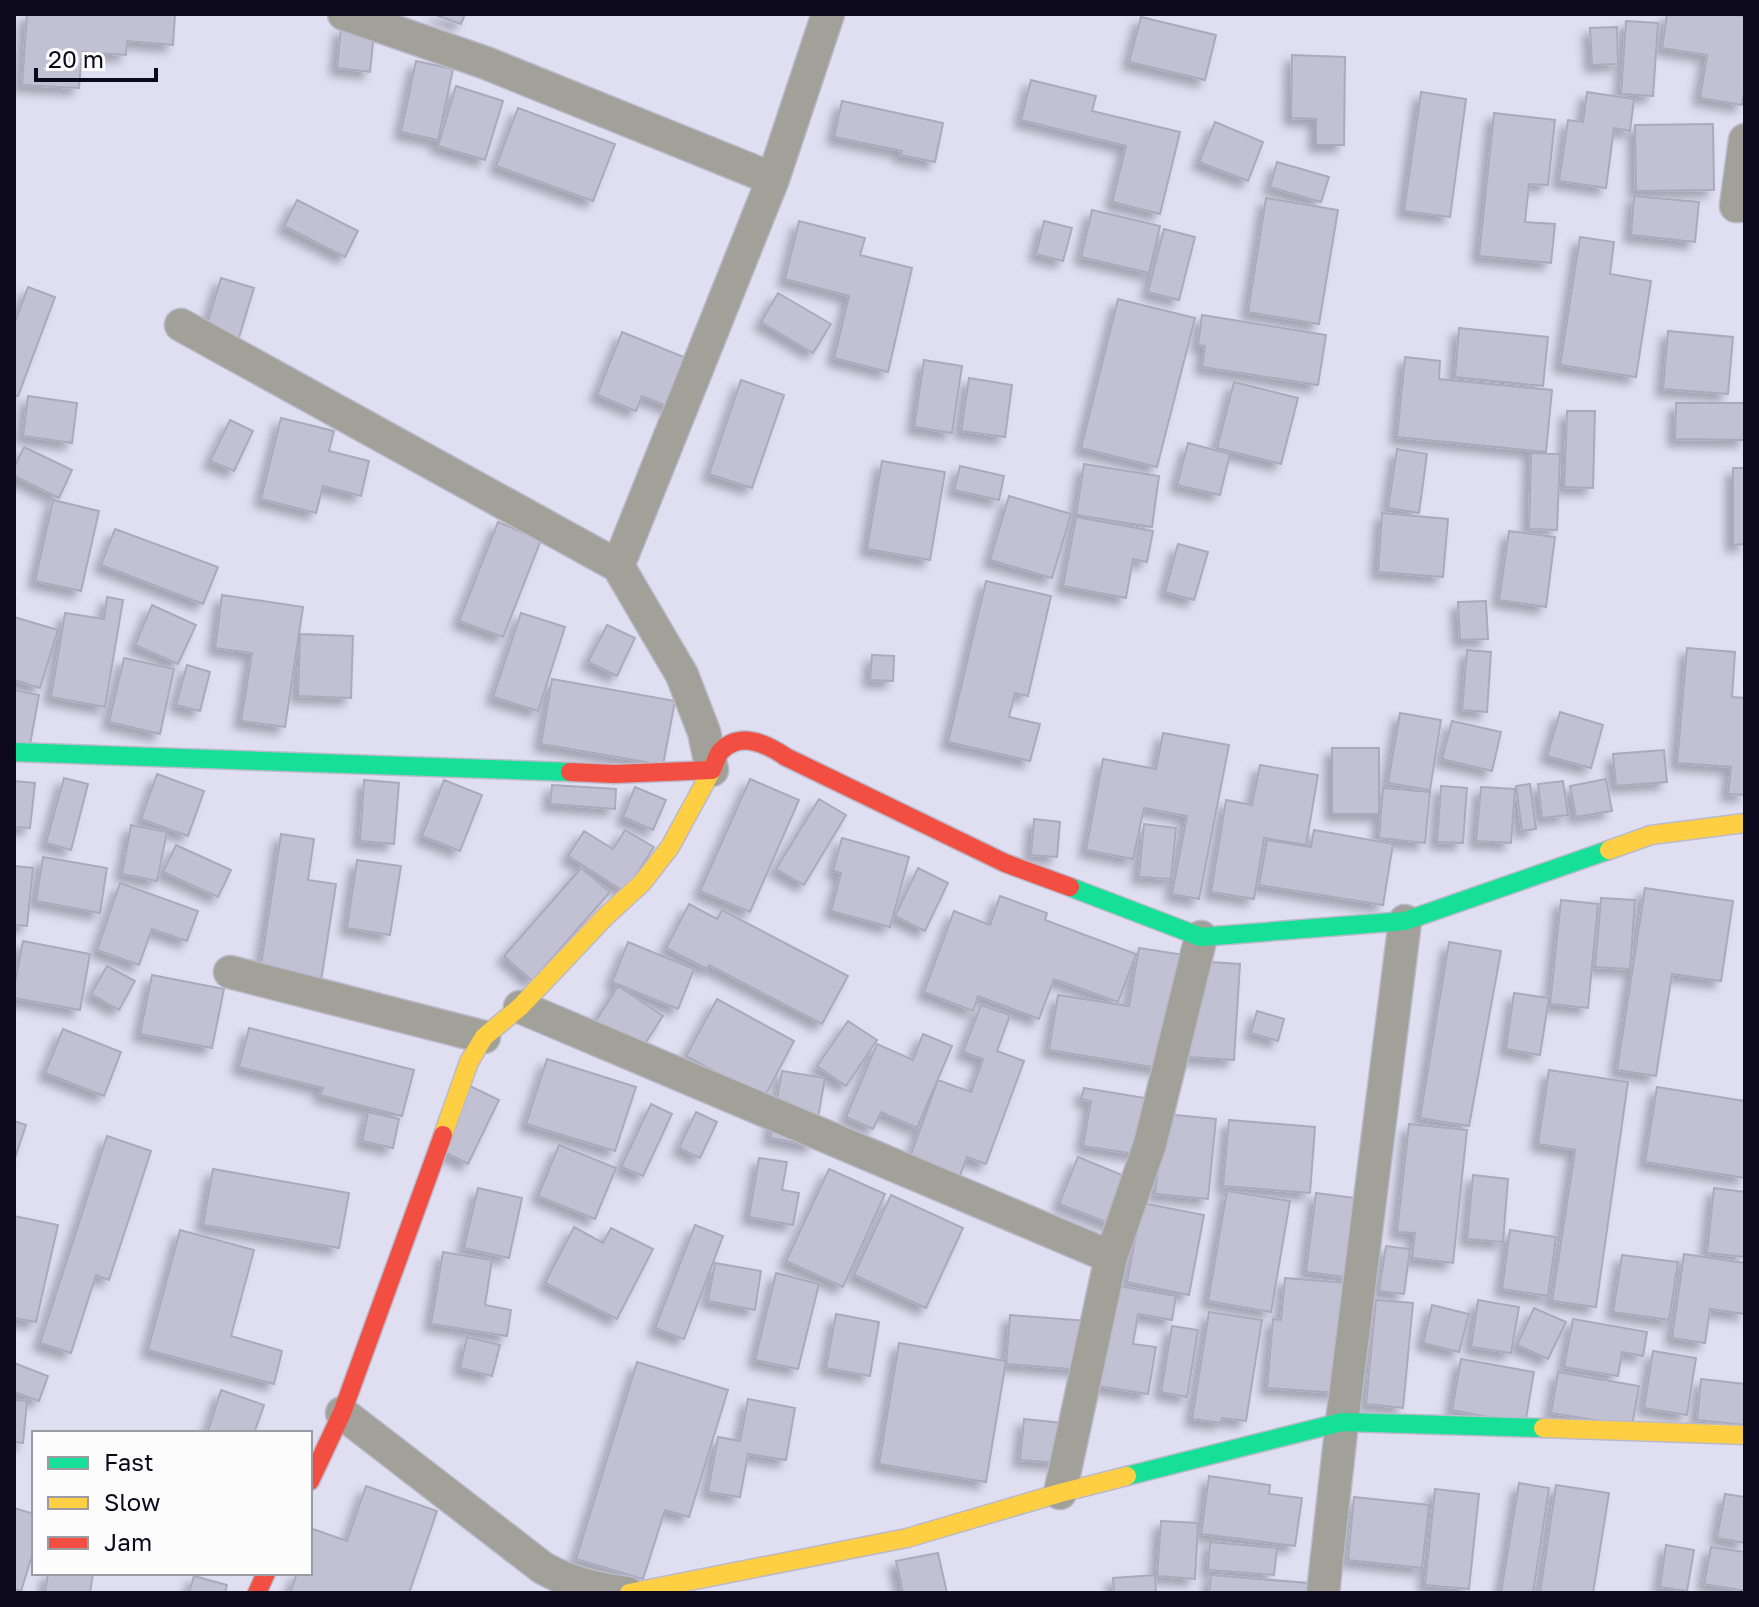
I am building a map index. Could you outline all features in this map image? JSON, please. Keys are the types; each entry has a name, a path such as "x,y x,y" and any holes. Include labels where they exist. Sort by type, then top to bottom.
{"street":[{"path":"344,14 486,63 773,179"},
{"path":"618,566 773,179 828,14"},
{"path":"1745,140 1736,206 1745,205"},
{"path":"181,325 618,566 682,675 704,732 712,770"},
{"path":"312,1477 342,1413 469,1062 484,1037 520,1007 605,917 642,883 670,847 720,752 738,740 766,743 786,757 1005,863 1201,937 1405,921 1651,835 1745,823"},
{"path":"14,752 614,774 712,770"},
{"path":"1323,1593 1405,921"},
{"path":"1060,1493 1111,1257 1150,1144 1201,937"},
{"path":"230,972 484,1037"},
{"path":"520,1007 1111,1257"},
{"path":"342,1413 543,1568 585,1586 628,1593 907,1538 1060,1493 1342,1422 1745,1435"}],"building":[{"path":"27,14 175,14 173,45 127,41 126,55 82,52 79,88 22,85"},
{"path":"433,14 465,14 461,24"},
{"path":"1667,14 1745,16 1742,105 1700,98 1707,55 1662,48"},
{"path":"1141,17 1216,35 1205,80 1129,62"},
{"path":"1626,21 1658,23 1653,96 1621,94"},
{"path":"1617,27 1618,64 1592,65 1590,28"},
{"path":"341,28 374,32 370,72 337,68"},
{"path":"1292,55 1345,57 1344,145 1316,145 1316,119 1291,118"},
{"path":"416,61 453,69 438,140 401,132"},
{"path":"1031,80 1096,96 1092,111 1180,132 1160,214 1112,202 1126,146 1021,120"},
{"path":"456,86 503,101 485,160 438,146"},
{"path":"1421,92 1466,99 1450,217 1404,211"},
{"path":"1587,92 1634,99 1630,131 1614,128 1606,188 1559,181 1568,120 1583,122"},
{"path":"842,101 943,123 935,162 900,155 902,151 834,137"},
{"path":"518,108 615,144 593,201 496,166"},
{"path":"1494,113 1555,120 1548,185 1529,184 1525,222 1555,224 1551,263 1479,256"},
{"path":"1215,122 1263,142 1248,181 1199,162"},
{"path":"1713,124 1714,190 1636,191 1635,125"},
{"path":"1277,162 1329,177 1321,202 1270,187"},
{"path":"1634,196 1699,202 1695,242 1631,235"},
{"path":"1266,198 1338,210 1319,324 1248,312"},
{"path":"297,200 358,231 345,257 284,226"},
{"path":"1092,210 1160,226 1149,273 1081,257"},
{"path":"799,221 865,238 860,255 912,268 888,372 834,358 849,296 785,279"},
{"path":"1044,221 1072,228 1063,261 1036,254"},
{"path":"1164,229 1195,237 1179,300 1148,292"},
{"path":"1580,237 1614,242 1610,274 1651,281 1636,377 1560,365"},
{"path":"221,278 254,288 237,344 204,334"},
{"path":"28,287 55,297 18,396 14,395 14,325"},
{"path":"778,293 831,324 813,353 761,322"},
{"path":"1118,299 1195,318 1157,467 1081,448"},
{"path":"1202,315 1326,335 1318,385 1202,367 1205,346 1198,345"},
{"path":"1459,328 1548,337 1543,386 1455,377"},
{"path":"1668,331 1733,337 1728,394 1663,389"},
{"path":"622,332 696,362 677,410 642,396 636,411 597,395"},
{"path":"1405,357 1440,361 1439,379 1552,390 1546,452 1397,437"},
{"path":"924,360 962,366 952,433 914,427"},
{"path":"969,378 1012,385 1005,437 961,431"},
{"path":"741,380 784,395 752,488 709,474"},
{"path":"1234,382 1298,398 1281,464 1217,448"},
{"path":"28,396 77,403 72,443 23,436"},
{"path":"1676,403 1745,403 1745,440 1675,439"},
{"path":"1567,411 1595,411 1593,488 1564,487"},
{"path":"281,418 334,431 329,451 369,461 361,496 323,486 316,513 261,499"},
{"path":"230,420 253,431 234,471 210,461"},
{"path":"1188,443 1230,454 1220,495 1177,485"},
{"path":"24,447 72,470 59,498 14,476 14,468"},
{"path":"1397,449 1427,454 1419,513 1388,508"},
{"path":"1531,453 1560,454 1557,530 1529,529"},
{"path":"882,461 945,472 930,560 867,549"},
{"path":"1084,464 1159,476 1152,527 1076,515"},
{"path":"960,466 1004,476 999,500 954,490"},
{"path":"1733,468 1745,468 1745,544 1733,545"},
{"path":"1009,496 1071,514 1052,578 990,560"},
{"path":"53,500 99,511 81,591 35,581"},
{"path":"1382,513 1448,519 1443,577 1378,572"},
{"path":"1076,517 1153,531 1147,562 1133,559 1126,598 1063,586"},
{"path":"498,522 541,540 503,637 459,621"},
{"path":"115,529 218,567 203,604 101,565"},
{"path":"1509,531 1555,537 1546,607 1499,600"},
{"path":"1178,544 1208,552 1194,600 1165,592"},
{"path":"986,581 1051,596 1028,696 1015,693 1009,717 1040,724 1030,761 948,742"},
{"path":"222,595 303,607 285,727 241,721 252,653 215,648"},
{"path":"107,597 123,600 105,707 51,697 65,613 104,619"},
{"path":"1486,601 1488,639 1460,640 1458,602"},
{"path":"152,605 196,625 178,664 135,645"},
{"path":"521,613 565,627 538,711 493,697"},
{"path":"14,617 58,630 40,688 14,680"},
{"path":"607,625 635,638 617,676 588,662"},
{"path":"300,634 353,636 351,698 298,696"},
{"path":"1687,648 1735,652 1732,697 1745,698 1745,795 1728,794 1731,767 1677,763"},
{"path":"1467,650 1491,652 1487,712 1462,710"},
{"path":"872,655 894,656 893,681 870,680"},
{"path":"124,658 174,669 160,734 109,722"},
{"path":"187,665 210,672 200,711 176,705"},
{"path":"552,679 675,701 663,765 541,744"},
{"path":"14,690 39,695 29,750 14,748"},
{"path":"1560,712 1603,725 1591,768 1547,756"},
{"path":"1400,713 1441,720 1430,790 1388,783"},
{"path":"1452,721 1501,732 1492,771 1442,759"},
{"path":"1163,733 1229,745 1199,899 1172,894 1187,816 1144,808 1133,859 1086,850 1103,759 1156,769"},
{"path":"1332,748 1379,748 1379,814 1332,814"},
{"path":"1664,750 1667,782 1616,786 1613,754"},
{"path":"1260,765 1318,775 1306,845 1264,838 1254,899 1211,892 1226,800 1252,805"},
{"path":"157,774 204,791 188,836 141,819"},
{"path":"64,778 88,784 71,850 46,843"},
{"path":"750,779 799,800 750,912 700,891"},
{"path":"1606,779 1612,811 1576,817 1570,786"},
{"path":"364,780 399,783 394,844 360,841"},
{"path":"444,780 482,795 460,851 422,836"},
{"path":"14,781 35,783 30,828 14,827"},
{"path":"1563,781 1568,815 1542,818 1538,784"},
{"path":"1530,784 1536,829 1522,831 1516,786"},
{"path":"552,785 616,789 615,809 550,804"},
{"path":"1441,786 1467,788 1463,843 1437,842"},
{"path":"635,787 666,800 653,830 623,817"},
{"path":"1481,787 1515,789 1511,843 1476,841"},
{"path":"1383,788 1430,792 1425,843 1379,838"},
{"path":"819,799 846,815 804,885 776,869"},
{"path":"1034,819 1060,822 1057,857 1031,855"},
{"path":"1144,824 1176,828 1171,879 1139,877"},
{"path":"131,825 167,832 157,881 122,874"},
{"path":"625,830 654,847 625,892 568,856 584,831 613,849"},
{"path":"1314,830 1393,844 1383,905 1259,885 1267,840 1311,847"},
{"path":"281,834 314,839 308,880 336,884 321,981 260,971"},
{"path":"842,838 909,857 890,927 831,911 841,873 833,871"},
{"path":"176,845 231,870 218,897 163,872"},
{"path":"43,857 107,868 100,913 36,901"},
{"path":"357,860 401,866 390,935 347,928"},
{"path":"14,866 33,868 27,926 14,925"},
{"path":"581,868 610,892 532,981 504,956"},
{"path":"918,868 948,883 925,931 895,916"},
{"path":"120,883 198,911 187,941 152,929 139,965 97,950"},
{"path":"1645,888 1733,901 1721,981 1672,974 1656,1076 1617,1070"},
{"path":"1000,896 1047,913 1045,920 1136,954 1118,1002 1054,979 1039,1019 978,996 973,1011 924,992 954,911 990,925"},
{"path":"1601,898 1635,900 1630,969 1595,967"},
{"path":"1561,900 1598,904 1588,1008 1550,1004"},
{"path":"689,904 717,919 722,910 848,976 822,1024 709,965 707,969 666,948"},
{"path":"23,941 90,954 80,1010 14,998"},
{"path":"628,942 694,969 678,1009 612,982"},
{"path":"1449,942 1501,951 1469,1126 1420,1118"},
{"path":"1139,948 1185,955 1165,1069 1049,1050 1058,995 1129,1006"},
{"path":"1196,961 1240,964 1234,1060 1189,1057"},
{"path":"107,966 135,981 119,1010 91,994"},
{"path":"152,975 224,989 212,1048 140,1034"},
{"path":"618,986 663,1016 640,1051 595,1022"},
{"path":"1514,993 1549,998 1540,1055 1506,1049"},
{"path":"717,999 794,1041 764,1098 686,1056"},
{"path":"981,1005 1010,1015 997,1051 1024,1061 986,1164 967,1157 956,1186 906,1168 938,1080 971,1092 983,1059 963,1052"},
{"path":"1257,1011 1284,1019 1278,1041 1251,1033"},
{"path":"848,1021 877,1040 846,1086 817,1066"},
{"path":"249,1028 414,1070 402,1116 320,1095 323,1088 239,1067"},
{"path":"63,1029 121,1052 104,1096 45,1073"},
{"path":"923,1034 952,1046 917,1128 881,1112 873,1129 846,1117 877,1044 913,1060"},
{"path":"547,1059 636,1087 615,1151 526,1124"},
{"path":"1549,1070 1628,1082 1596,1307 1552,1301 1575,1150 1538,1144"},
{"path":"782,1071 825,1078 813,1146 770,1138"},
{"path":"470,1086 499,1100 468,1164 439,1149"},
{"path":"1657,1087 1745,1101 1745,1178 1645,1162"},
{"path":"1084,1088 1151,1099 1142,1155 1083,1146 1091,1101 1081,1099"},
{"path":"651,1104 672,1114 643,1176 621,1167"},
{"path":"368,1112 399,1119 393,1148 362,1141"},
{"path":"696,1112 717,1122 700,1158 679,1148"},
{"path":"1164,1114 1216,1119 1208,1199 1155,1194"},
{"path":"1229,1120 1315,1127 1310,1193 1223,1186"},
{"path":"14,1121 26,1125 14,1161"},
{"path":"1409,1124 1467,1130 1453,1263 1412,1258 1415,1233 1397,1232"},
{"path":"107,1136 151,1151 109,1280 96,1275 71,1353 40,1343"},
{"path":"559,1145 616,1168 595,1219 538,1196"},
{"path":"1078,1157 1132,1179 1114,1225 1059,1204"},
{"path":"759,1158 787,1162 782,1190 799,1193 793,1225 749,1217"},
{"path":"213,1169 349,1193 339,1248 203,1225"},
{"path":"829,1169 885,1194 843,1287 786,1261"},
{"path":"1473,1175 1508,1179 1503,1242 1467,1239"},
{"path":"478,1188 522,1198 509,1258 464,1248"},
{"path":"1714,1188 1745,1192 1745,1257 1707,1253"},
{"path":"1227,1191 1290,1201 1271,1312 1208,1301"},
{"path":"1316,1193 1363,1199 1353,1278 1306,1272"},
{"path":"891,1195 963,1228 926,1308 854,1275"},
{"path":"1142,1203 1204,1215 1189,1295 1127,1282"},
{"path":"14,1216 58,1225 36,1322 14,1318"},
{"path":"695,1225 723,1236 684,1339 655,1328"},
{"path":"574,1227 603,1243 611,1228 653,1249 617,1319 545,1283"},
{"path":"180,1230 254,1250 231,1336 282,1351 274,1384 148,1350"},
{"path":"1510,1230 1556,1237 1548,1296 1502,1289"},
{"path":"1386,1246 1410,1249 1404,1294 1379,1291"},
{"path":"443,1252 492,1260 485,1305 511,1310 507,1336 431,1324"},
{"path":"1684,1254 1745,1263 1745,1314 1710,1309 1705,1343 1672,1338"},
{"path":"1622,1255 1678,1262 1669,1320 1613,1312"},
{"path":"715,1263 761,1271 755,1310 708,1301"},
{"path":"776,1273 819,1284 798,1369 755,1360"},
{"path":"1285,1278 1348,1283 1339,1393 1267,1388 1273,1319 1281,1320"},
{"path":"1113,1285 1176,1296 1172,1320 1138,1314 1133,1344 1156,1347 1148,1394 1097,1386"},
{"path":"1376,1300 1413,1303 1403,1408 1366,1404"},
{"path":"1478,1300 1519,1307 1511,1353 1471,1347"},
{"path":"1432,1305 1469,1314 1459,1352 1423,1343"},
{"path":"1534,1308 1566,1322 1548,1359 1517,1345"},
{"path":"1209,1312 1262,1320 1246,1421 1222,1418 1221,1423 1192,1419"},
{"path":"836,1314 879,1322 870,1376 826,1368"},
{"path":"1010,1315 1087,1321 1083,1370 1006,1364"},
{"path":"1573,1319 1647,1332 1643,1356 1622,1352 1618,1376 1564,1367"},
{"path":"1172,1326 1198,1330 1187,1397 1161,1392"},
{"path":"467,1337 500,1345 492,1376 460,1368"},
{"path":"899,1343 1006,1361 986,1482 879,1464"},
{"path":"1653,1351 1696,1358 1687,1415 1644,1408"},
{"path":"1461,1359 1534,1372 1525,1424 1452,1410"},
{"path":"637,1362 728,1390 689,1517 665,1510 643,1579 576,1559"},
{"path":"14,1363 48,1376 39,1401 14,1392"},
{"path":"1558,1372 1639,1386 1632,1426 1551,1413"},
{"path":"1701,1379 1745,1384 1745,1425 1697,1420"},
{"path":"221,1390 264,1405 255,1431 208,1431"},
{"path":"748,1399 795,1408 786,1460 748,1454 740,1497 708,1492 718,1437 740,1441"},
{"path":"14,1400 27,1401 23,1443 14,1442"},
{"path":"1024,1419 1062,1423 1059,1463 1020,1460"},
{"path":"1209,1476 1270,1485 1269,1494 1302,1498 1295,1546 1201,1534"},
{"path":"1519,1483 1549,1488 1533,1593 1501,1593"},
{"path":"1556,1485 1609,1493 1593,1593 1540,1593"},
{"path":"366,1486 437,1511 409,1593 290,1593 296,1575 312,1575 313,1529 347,1541"},
{"path":"1435,1489 1479,1494 1469,1589 1425,1585"},
{"path":"1725,1494 1745,1497 1745,1543 1717,1538"},
{"path":"1354,1497 1429,1505 1422,1568 1348,1560"},
{"path":"14,1508 32,1513 32,1555 21,1591 14,1589"},
{"path":"1161,1521 1198,1523 1195,1579 1157,1576"},
{"path":"1210,1542 1277,1548 1274,1575 1208,1570"},
{"path":"1666,1545 1694,1550 1687,1591 1660,1587"},
{"path":"1711,1547 1745,1552 1745,1591 1704,1584"},
{"path":"938,1553 947,1593 903,1593 896,1561"},
{"path":"48,1575 93,1575 90,1593 45,1593"},
{"path":"1155,1575 1156,1593 1114,1593 1113,1578"},
{"path":"1211,1575 1320,1584 1319,1593 1209,1593"},
{"path":"194,1576 227,1585 225,1593 189,1593"}],"traffic: fast":[{"path":"14,752 570,772"},
{"path":"1070,887 1201,937 1405,921 1609,850"},
{"path":"1127,1476 1342,1422 1543,1428"}],"traffic: slow":[{"path":"443,1135 469,1062 484,1037 520,1007 605,917 642,883 670,847 712,770"},
{"path":"1609,850 1651,835 1745,823"},
{"path":"1543,1428 1745,1435"},
{"path":"629,1593 907,1538 1127,1476"}],"traffic: jam":[{"path":"570,772 614,774 712,770 719,754 728,745 753,741 1005,863 1070,887"},
{"path":"312,1477 342,1413 443,1135"},
{"path":"257,1593 265,1575"}]}
